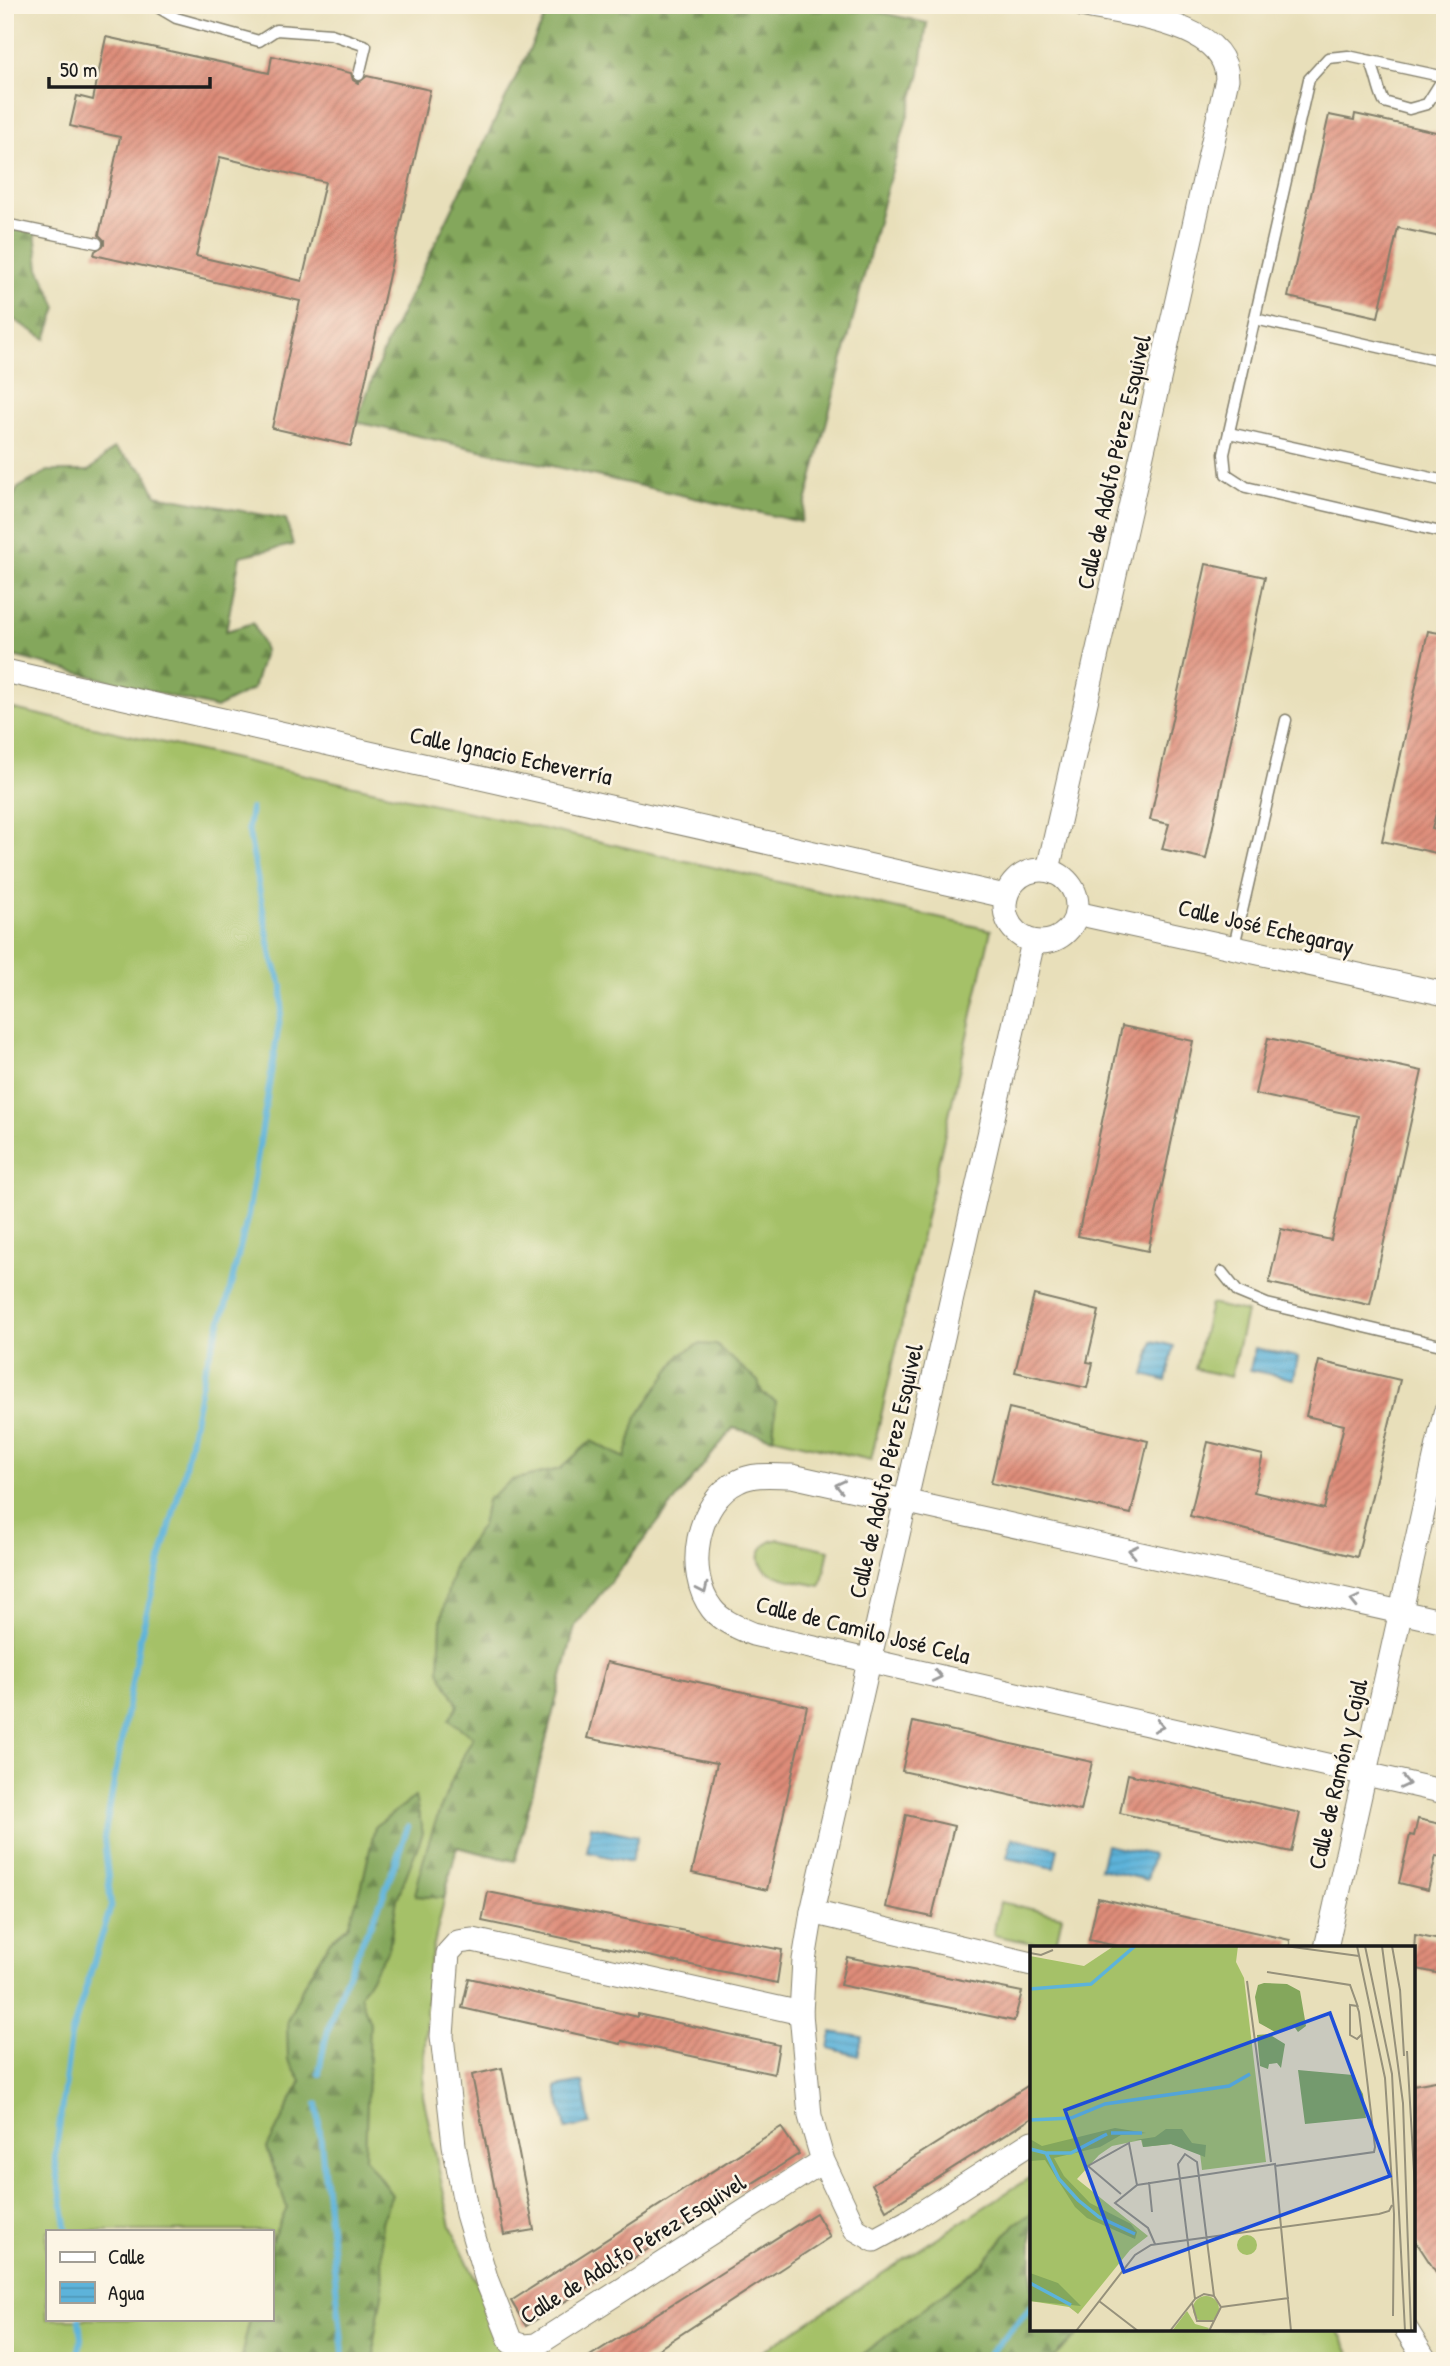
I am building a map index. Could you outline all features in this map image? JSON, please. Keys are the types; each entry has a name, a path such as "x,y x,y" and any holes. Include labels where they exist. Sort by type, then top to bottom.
{"street":[{"name":"Calle de Adolfo Pérez Esquivel","path":"1048,870 1226,86 1225,65 1219,52 1207,40 1183,28 1082,5"},
{"name":"Calle Ignacio Echeverría","path":"5,671 1005,896"},
{"path":"1048,870 1062,876 1070,885 1077,901 1076,913 1065,934 1049,942 1033,942 1020,937 1009,925 1004,907 1005,896 1018,877 1029,871 1048,870"},
{"name":"Calle José Echegaray","path":"1076,913 1445,994"},
{"name":"Calle de Adolfo Pérez Esquivel","path":"1030,2142 907,2222 874,2240 855,2229 823,2161 810,2116 801,2013 804,1960 812,1912 1033,942"},
{"name":"Calle de Ramón y Cajal","path":"1326,1946 1445,1413"},
{"name":"Calle de Camilo José Cela","path":"1445,1622 792,1476 760,1475 737,1481 719,1498 703,1523 696,1550 697,1577 712,1609 731,1624 753,1634 1445,1792"},
{"path":"812,1912 1030,1965"},
{"name":"Calle de Adolfo Pérez Esquivel","path":"801,2013 473,1940 458,1942 448,1953 442,2036 454,2145 467,2214 488,2281 511,2342 523,2346 536,2345 823,2161"},
{"path":"1407,2331 1426,2361"}],"lane":[{"path":"154,5 176,18 259,41 276,30 331,34 366,46 359,75"},
{"path":"1370,61 1378,77 1378,89 1384,102 1409,109 1427,104 1444,77 1348,56 1328,58 1309,79 1224,454 1226,474 1246,487 1445,533"},
{"path":"5,225 97,243"},
{"path":"1255,319 1445,362"},
{"path":"1229,433 1445,481"},
{"path":"1234,946 1286,720"},
{"path":"1222,1272 1238,1292 1267,1304 1445,1346"}],"green space":[{"path":"551,5 849,5 927,23 920,73 883,202 801,522 356,422 386,345"},
{"path":"5,227 35,231 39,268 57,307 46,339 11,318 5,319"},
{"path":"114,448 145,472 156,495 286,519 293,545 240,556 226,631 253,623 265,650 253,689 216,708 5,654 5,511 18,488 48,471 89,471"},
{"path":"5,707 991,930 871,1460 733,1428 575,1626 515,1861 456,1847 428,1971 423,2096 451,2226 513,2361 5,2361"},
{"path":"1210,1304 1246,1312 1231,1377 1195,1369"},
{"path":"699,1344 716,1345 758,1381 762,1393 776,1402 773,1438 733,1428 575,1626 515,1861 457,1847 444,1898 415,1896 438,1814 473,1737 449,1720 458,1705 439,1670 441,1620 454,1565 482,1525 487,1500 512,1480 560,1469 591,1441 625,1458 637,1417 680,1355"},
{"path":"779,1539 829,1550 821,1586 780,1577 763,1567 760,1560 761,1551 768,1543"},
{"path":"415,1797 423,1833 397,1899 389,1948 360,1995 370,2023 365,2158 392,2195 381,2222 383,2289 374,2340 375,2361 240,2361 250,2320 273,2320 273,2237 287,2208 267,2148 301,2081 288,2060 287,2021 305,1982 330,1941 348,1926 362,1885 375,1826"},
{"path":"1000,1902 1062,1916 1055,1946 993,1935"},
{"path":"1030,2177 1030,2331 1338,2331 1355,2361 748,2361"},
{"path":"1030,2214 1030,2331 1082,2331 1051,2361 854,2361 983,2263 1015,2224"}],"water":[{"path":"1153,1341 1174,1346 1166,1381 1144,1375"},
{"path":"1255,1348 1298,1357 1294,1379 1250,1370"},
{"path":"591,1826 638,1836 631,1862 587,1852"},
{"path":"1012,1838 1058,1848 1054,1868 1007,1858"},
{"path":"1106,1845 1153,1855 1147,1880 1100,1869"},
{"path":"832,2032 862,2037 858,2056 829,2048"},
{"path":"583,2082 590,2124 566,2129 556,2087"}],"building":[{"path":"106,37 269,73 272,56 351,73 353,80 358,83 367,76 430,90 351,446 272,428 300,301 94,255 95,251 104,245 104,240 99,235 120,137 70,126 77,96 93,100","holes":["220,157 325,182 302,281 196,256"]},
{"path":"1355,114 1445,134 1445,238 1398,228 1378,317 1288,297 1329,115 1354,120"},
{"path":"1206,564 1265,577 1206,859 1162,849 1169,824 1150,820"},
{"path":"1428,631 1445,634 1445,780 1432,829 1445,832 1445,855 1382,841"},
{"path":"1122,1026 1193,1041 1148,1251 1078,1236"},
{"path":"1268,1038 1422,1071 1370,1305 1269,1283 1281,1229 1331,1240 1358,1116 1255,1094"},
{"path":"1034,1295 1099,1311 1087,1362 1093,1363 1087,1388 1015,1372"},
{"path":"1319,1361 1400,1380 1357,1557 1190,1516 1208,1442 1263,1455 1254,1492 1324,1509 1344,1425 1306,1416"},
{"path":"1009,1408 1148,1441 1131,1514 991,1483"},
{"path":"607,1662 807,1706 767,1890 692,1873 717,1763 587,1738"},
{"path":"913,1722 1092,1762 1081,1811 902,1771"},
{"path":"1128,1774 1300,1813 1291,1852 1120,1813"},
{"path":"906,1815 954,1826 932,1917 886,1907"},
{"path":"1418,1819 1445,1825 1445,1859 1436,1856 1428,1890 1399,1883 1410,1835 1414,1836"},
{"path":"488,1892 782,1950 777,1983 482,1921"},
{"path":"1098,1898 1290,1940 1290,1946 1116,1946 1089,1940"},
{"path":"1415,1935 1445,1941 1445,1975 1415,1968"},
{"path":"847,1957 1022,1992 1014,2021 840,1985"},
{"path":"469,1978 637,2017 637,2014 779,2045 774,2074 622,2041 621,2044 462,2008"},
{"path":"502,2068 534,2230 504,2235 472,2075"},
{"path":"1441,2080 1445,2113 1445,2286 1415,2240 1415,2085"},
{"path":"1030,2084 1030,2119 886,2210 872,2184"},
{"path":"781,2127 799,2154 526,2326 511,2301"},
{"path":"816,2213 830,2237 640,2361 582,2361"}],"waterway":[{"path":"67,2230 55,2158 71,2036 111,1906 104,1838 140,1638 183,1477 204,1371 227,1302 248,1215 282,1006 282,986 272,958 248,828 251,809"},
{"path":"319,2074 328,2031 341,1991 380,1903 408,1827"},
{"path":"317,2104 344,2361"},
{"path":"983,2361 1030,2308"},
{"path":"77,2361 81,2339 79,2320"}]}
